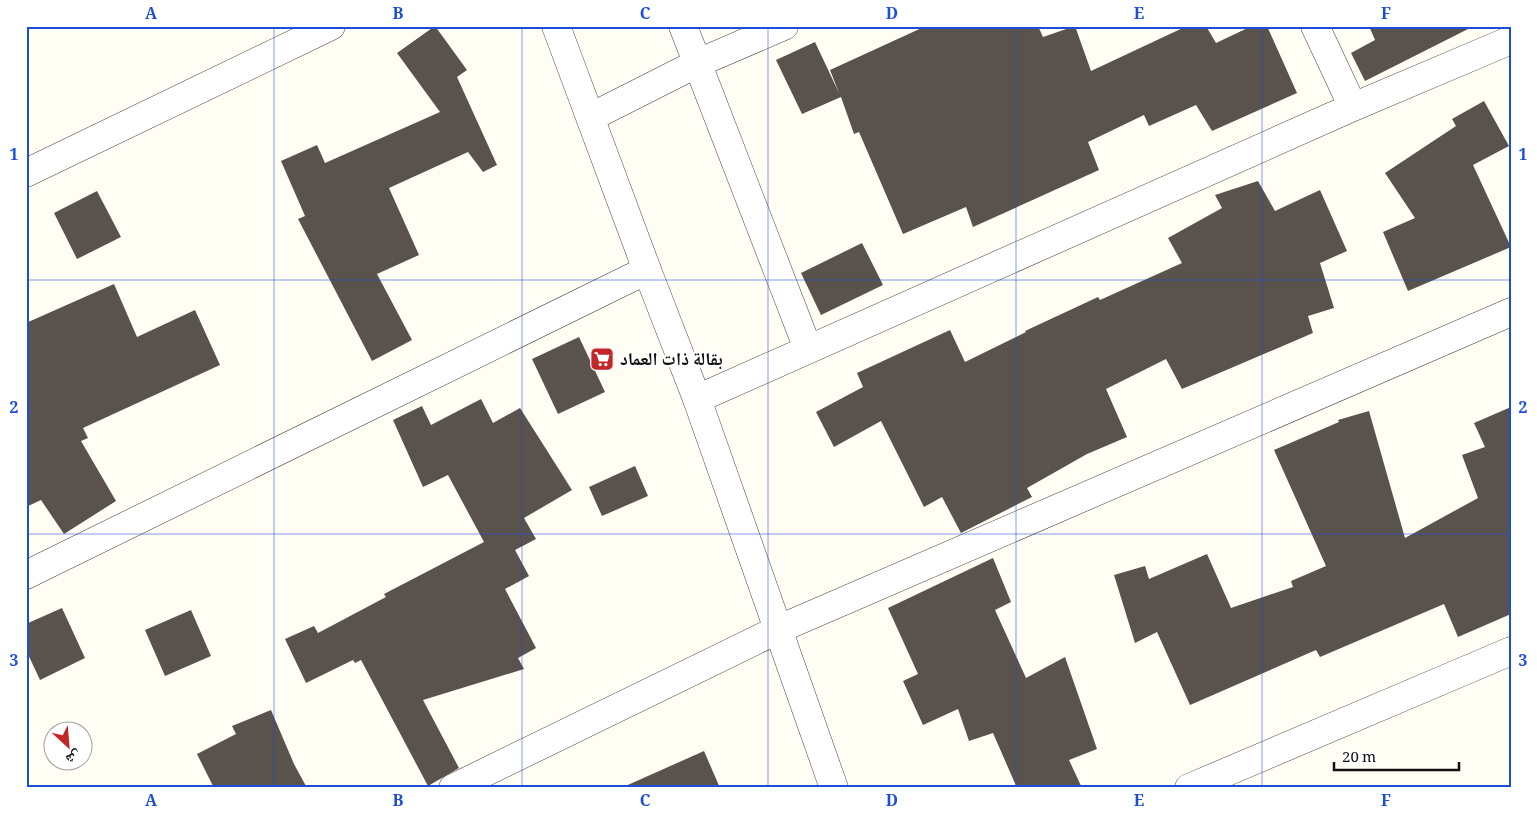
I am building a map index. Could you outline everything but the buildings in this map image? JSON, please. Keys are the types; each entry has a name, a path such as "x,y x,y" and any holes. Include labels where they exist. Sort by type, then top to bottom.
{"street":[{"path":"26,173 332,26"},
{"path":"556,26 697,399 834,788"},
{"path":"683,26 808,349"},
{"path":"590,117 698,63 784,26"},
{"path":"1315,26 1353,107"},
{"path":"697,399 1353,107 1511,40"},
{"path":"26,575 647,270"},
{"path":"453,788 779,629 1511,312"},
{"path":"1189,788 1511,651"}],"place":[{"name":"بقالة ذات العماد","path":"602,359"}]}
